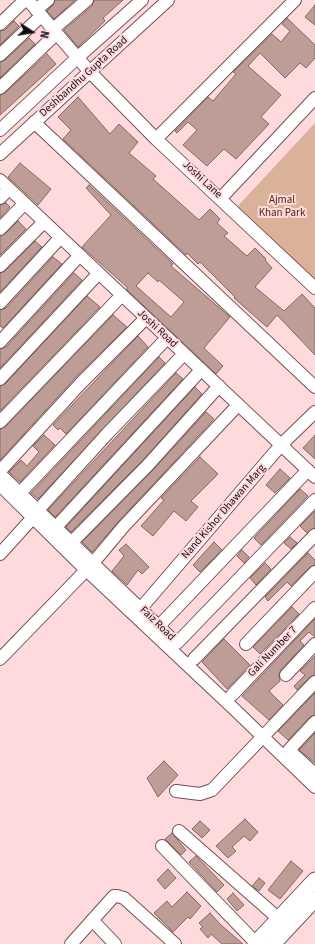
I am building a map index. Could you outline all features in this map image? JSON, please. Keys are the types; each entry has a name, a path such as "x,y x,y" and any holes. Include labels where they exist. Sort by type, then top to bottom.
{"main road":[{"path":"255,944 315,880"},
{"path":"273,944 315,899"}],"street":[{"name":"Joshi Lane","path":"26,0 89,72 156,139 221,198 315,288"},
{"path":"0,24 26,0"},
{"path":"0,55 48,0"},
{"path":"0,88 87,0"},
{"name":"Deshbandhu Gupta Road","path":"0,130 142,0"},
{"name":"Deshbandhu Gupta Road","path":"0,154 168,0"},
{"path":"156,139 295,0"},
{"path":"221,198 315,98"},
{"path":"34,122 315,387"},
{"name":"Joshi Road","path":"0,180 98,274 311,473"},
{"path":"0,198 9,189"},
{"path":"0,229 24,204"},
{"path":"0,266 44,222"},
{"path":"0,302 60,238"},
{"path":"0,342 79,256"},
{"path":"0,379 98,274"},
{"path":"0,422 122,295"},
{"path":"146,318 82,382 0,472 37,513 90,567 266,734 315,787"},
{"path":"20,493 167,338"},
{"path":"0,554 107,434 184,354"},
{"path":"56,527 201,370"},
{"path":"72,542 148,465 219,386"},
{"path":"0,659 90,567 124,526 238,405"},
{"name":"Nand Kishor Dhawan Marg","path":"138,611 281,446 315,412"},
{"path":"159,626 311,473"},
{"path":"0,486 56,527 72,542 90,567"},
{"path":"177,643 315,500"},
{"path":"194,659 315,535"},
{"path":"246,644 315,572"},
{"name":"Gali Number 7","path":"232,696 315,608"},
{"name":"Faiz Road","path":"138,611 159,626 194,659 232,696 266,734 312,767"},
{"path":"286,675 315,644"},
{"path":"176,791 200,794 212,790 315,682"},
{"path":"289,750 315,722"},
{"path":"179,831 279,919"},
{"path":"162,846 255,944"},
{"path":"71,944 114,896 120,896 175,944"},
{"path":"92,920 115,944"}],"green space":[{"name":"Ajmal Khan Park","path":"315,123 315,282 235,209"}],"building":[{"path":"55,0 75,0 54,19 47,11 53,5"},
{"path":"94,0 123,0 103,18 105,21 78,47 64,30 92,6"},
{"path":"315,5 315,25 305,17"},
{"path":"287,18 315,45 315,58 306,68 300,63 285,78 260,53 248,66 281,95 261,117 269,124 236,159 224,149 207,166 183,145 197,130 188,122 177,133 175,131 208,97 213,101 236,74 233,72 272,34 281,42 290,31 282,24"},
{"path":"14,21 19,26 0,45 0,31 5,30"},
{"path":"29,38 35,44 0,78 0,62 5,60"},
{"path":"47,54 56,64 0,115 0,95 5,93"},
{"path":"78,97 110,134 119,124 138,142 129,153 156,176 153,179 199,220 210,209 220,219 217,223 228,233 224,236 247,256 255,248 266,259 265,260 272,268 255,287 284,311 302,294 315,308 315,355 277,315 267,327 234,298 235,297 200,262 198,264 187,253 186,255 63,139 71,130 58,117"},
{"path":"20,163 51,189 38,205 8,177"},
{"path":"89,185 173,264 171,266 230,317 204,348 223,366 216,374 127,290 127,287 82,247 111,215 86,188","holes":["148,273 158,282 159,280 184,302 171,317 136,286"]},
{"path":"6,203 10,207 0,218 0,205"},
{"path":"18,221 26,229 0,255 0,236 5,234"},
{"path":"35,241 42,247 0,292 0,273 5,271"},
{"path":"53,257 62,264 3,328 0,326 0,310 6,308"},
{"path":"74,273 82,280 0,368 0,349 6,347"},
{"path":"87,296 100,307 0,411 0,386 5,384"},
{"path":"113,315 127,327 76,377 0,460 0,429 5,427"},
{"path":"138,336 148,347 66,434 60,428 58,430 53,425"},
{"path":"159,357 165,363 38,499 31,493"},
{"path":"176,373 183,379 55,517 48,510"},
{"path":"195,387 202,394 143,460 71,532 66,527"},
{"path":"206,412 214,419 92,552 82,542 153,470"},
{"path":"44,435 55,445 20,482 9,472 21,460 27,466 39,452 33,446"},
{"path":"315,435 315,459 303,448"},
{"path":"200,457 218,474 191,501 198,507 186,521 174,511 153,536 141,526 164,500 161,498"},
{"path":"280,469 290,478 275,493 266,485"},
{"path":"300,489 308,496 261,545 254,538"},
{"path":"315,511 315,528 307,533 300,526"},
{"path":"290,537 297,543 291,549 284,543"},
{"path":"214,542 222,550 200,572 193,565"},
{"path":"126,544 149,567 142,574 138,570 127,585 112,571 124,556 119,550"},
{"path":"242,550 249,557 244,563 237,556"},
{"path":"308,553 315,560 315,565 310,567 291,586 287,582 268,601 265,597"},
{"path":"265,563 271,569 256,585 250,578"},
{"path":"292,607 299,614 260,654 253,647"},
{"path":"315,619 315,637 309,632 300,641 304,645 281,670 279,674 280,681 269,691 283,705 269,720 242,696"},
{"path":"224,639 250,665 227,689 202,662"},
{"path":"315,656 315,675 310,677 297,690 294,686 305,675 300,671"},
{"path":"315,693 315,715 310,717 288,740 278,731"},
{"path":"315,733 315,763 299,750"},
{"path":"164,761 178,775 158,797 147,778"},
{"path":"245,819 258,832 250,841 244,836 232,847 236,851 228,858 216,846"},
{"path":"200,821 210,830 202,838 192,829"},
{"path":"172,833 186,850 181,855 165,839"},
{"path":"196,856 224,885 217,892 189,862"},
{"path":"291,861 303,871 280,899 268,890"},
{"path":"168,869 176,878 165,889 157,880"},
{"path":"259,878 265,883 259,891 252,886"},
{"path":"187,892 201,906 190,919 188,917 173,932 154,913 167,901 172,907"},
{"path":"233,893 244,905 237,911 227,899"},
{"path":"210,913 221,925 243,944 222,944 211,934 208,938 200,929 203,927 199,923"}]}
